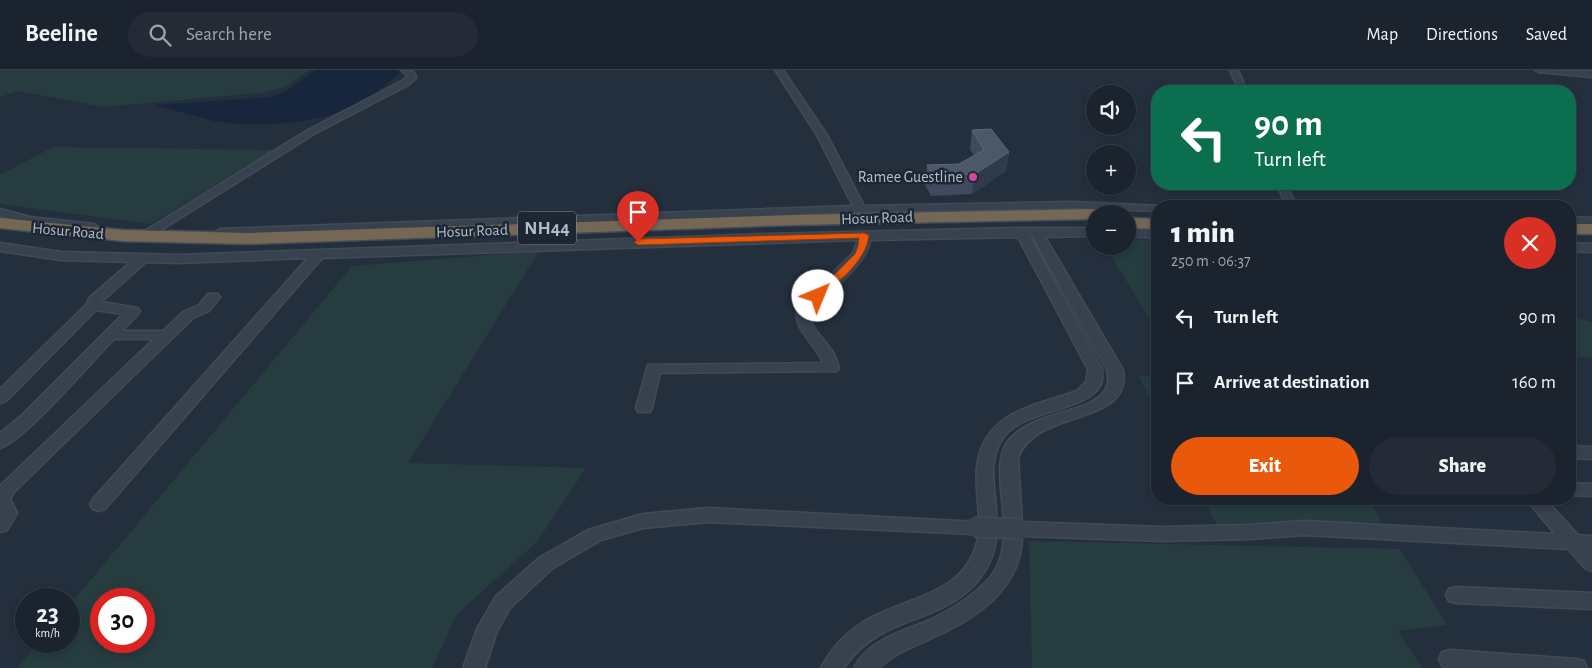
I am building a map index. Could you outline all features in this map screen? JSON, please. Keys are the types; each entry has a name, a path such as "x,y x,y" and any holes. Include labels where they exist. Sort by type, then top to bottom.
{"highway":[{"name":"Hosur Road","path":"0,224 60,232 193,239 661,224 1086,214"},
{"path":"1136,214 1151,215"},
{"name":"Hosur Road","path":"0,236 65,244 201,249 659,232 1086,222"},
{"path":"1136,223 1151,224"},
{"path":"1576,228 1592,229"},
{"path":"1576,238 1592,239"}],"street":[{"path":"150,232 311,132 406,83 412,78 412,74 405,70"},
{"path":"779,70 822,135 860,209"},
{"path":"1234,70 1240,85"},
{"path":"1539,70 1592,74"},
{"path":"0,212 29,220 117,231 284,235 860,209 1073,205 1151,208"},
{"path":"1576,221 1592,222"},
{"path":"832,668 838,657 860,636 957,588 975,571 981,561 986,545 986,455 991,439 996,432 1003,425 1021,415 1083,394 1094,384 1095,369 1028,232"},
{"path":"865,668 874,657 888,647 963,612 988,594 1005,571 1012,550 1009,458 1012,446 1028,431 1099,405 1114,390 1117,376 1116,370 1028,232"},
{"path":"0,248 61,256 179,259 864,235 1086,232"},
{"path":"1136,233 1151,234"},
{"path":"644,408 653,368 832,368 826,352 804,322 802,315 805,308 859,255 863,246 864,235"},
{"path":"1576,247 1592,248"},
{"path":"99,504 318,255"},
{"path":"0,398 93,305 94,301 143,258"},
{"path":"0,525 8,513 1,499 8,488 188,315 204,308 213,298"},
{"path":"0,442 27,420 133,311 93,305"},
{"path":"108,335 168,335"},
{"path":"1576,452 1592,453"},
{"path":"1576,489 1592,490"},
{"path":"1542,505 1583,543 1592,563"},
{"path":"474,668 486,629 502,602 546,562 595,535 643,521 708,515 974,528 1162,534 1249,532 1305,528 1583,543"},
{"path":"1456,595 1592,601"},
{"path":"1450,659 1523,666 1576,668"}],"green space":[{"path":"0,70 309,70 285,87 260,93 104,107 18,91 0,97"},
{"path":"53,147 275,150 150,224 0,204 0,175"},
{"path":"1136,239 1151,240 1151,321 1111,255 1136,255"},
{"path":"539,251 408,463 586,468 537,542 457,614 432,668 17,668 30,653 80,653 80,593 352,266"},
{"path":"1576,318 1592,322 1592,358 1576,357"},
{"path":"1139,376 1151,376 1151,400"},
{"path":"1206,505 1372,505 1382,522 1218,527"},
{"path":"1029,541 1400,549 1447,625 1398,631 1422,668 1032,668"}],"water":[{"path":"316,70 396,70 400,72 370,96 354,105 338,112 303,121 264,124 223,122 155,105 270,97 286,91"}],"building":[{"path":"991,129 1009,152 975,174 933,176 927,165 959,164 984,150 972,130"}],"place":[{"name":"Ramee Guestline","path":"973,177"}],"route":[{"path":"638,242 864,235 863,246 859,255 818,296"}]}
